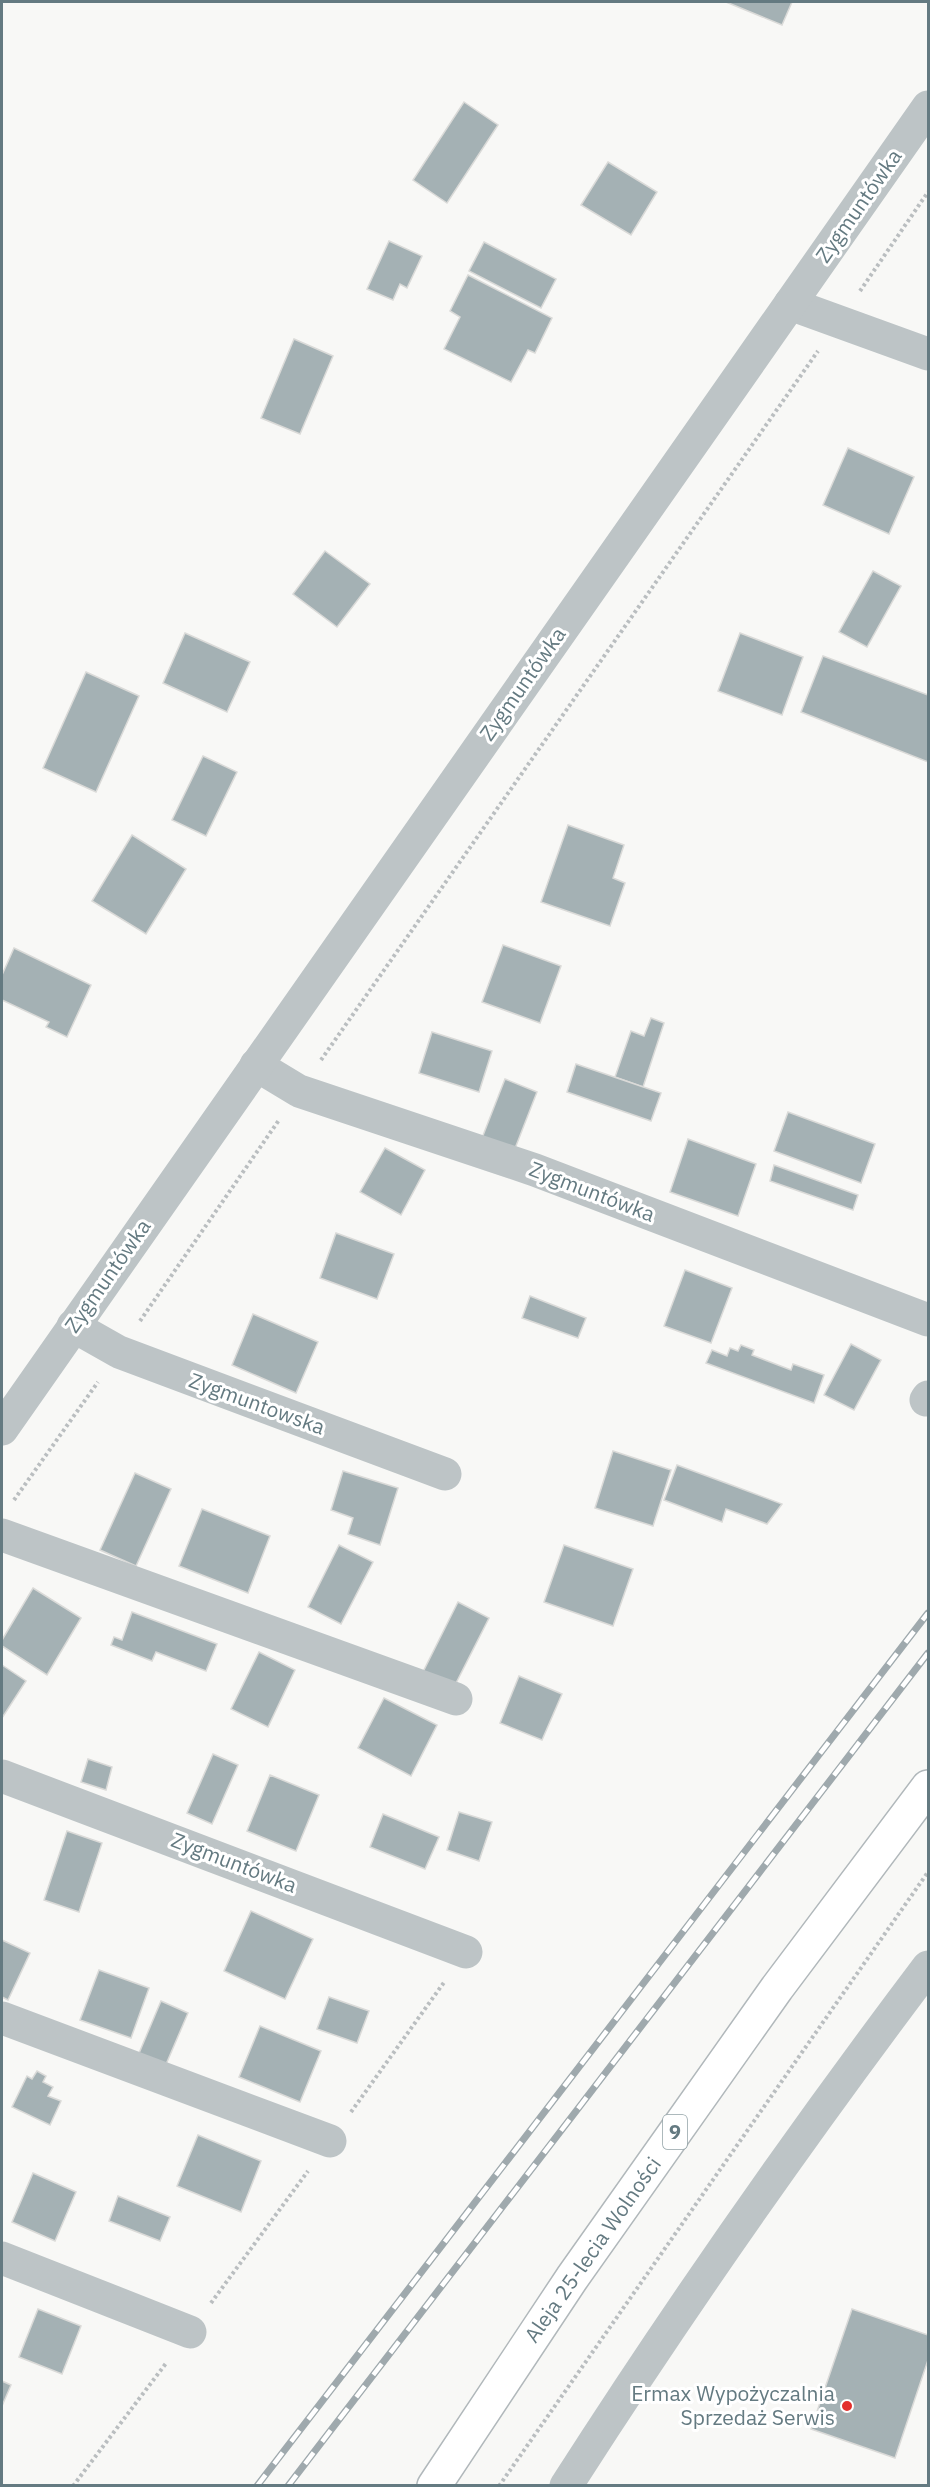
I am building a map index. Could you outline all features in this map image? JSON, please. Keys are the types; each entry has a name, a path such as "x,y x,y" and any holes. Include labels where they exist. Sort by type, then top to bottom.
{"main road":[{"name":"Aleja 25-lecia Wolności","path":"434,2486 572,2278 777,1988 928,1787"}],"street":[{"name":"Zygmuntówka","path":"2,1429 928,107"},
{"path":"790,304 928,354"},
{"name":"Zygmuntówka","path":"256,1065 299,1091 535,1170 928,1320"},
{"name":"Zygmuntowska","path":"73,1326 119,1353 445,1474"},
{"path":"5,1522 456,1699"},
{"name":"Zygmuntówka","path":"2,1776 466,1952"},
{"path":"566,2486 628,2388 823,2107 928,1967"},
{"path":"2,2018 330,2141"},
{"path":"2,2258 190,2332"}],"path":[{"path":"5,1522 299,1091 928,192"},
{"path":"498,2486 928,1872"},
{"path":"73,2486 190,2332 466,1952"}],"building":[{"path":"726,2 792,2 782,25"},
{"path":"464,102 498,125 447,203 413,180"},
{"path":"608,162 657,192 631,235 581,205"},
{"path":"389,241 422,256 407,288 400,284 393,300 367,289"},
{"path":"484,242 556,279 541,308 469,271"},
{"path":"468,275 552,318 535,353 528,350 511,382 444,349 460,317 450,311"},
{"path":"294,339 333,356 300,434 261,418"},
{"path":"848,448 914,477 889,534 823,505"},
{"path":"325,551 370,584 337,627 293,594"},
{"path":"873,571 901,586 867,647 839,632"},
{"path":"185,633 250,662 227,712 163,683"},
{"path":"740,633 803,657 782,715 718,691"},
{"path":"823,656 928,695 928,762 801,712"},
{"path":"86,672 139,696 96,792 43,768"},
{"path":"203,756 237,772 206,836 172,820"},
{"path":"568,825 624,845 613,878 625,883 610,926 541,902"},
{"path":"132,835 186,869 146,934 92,901"},
{"path":"503,945 561,966 540,1023 482,1002"},
{"path":"14,948 91,985 67,1037 46,1027 49,1022 2,1000 2,975"},
{"path":"651,1018 664,1023 643,1087 615,1077 631,1031 644,1036"},
{"path":"432,1032 492,1051 479,1092 419,1073"},
{"path":"576,1064 661,1093 651,1121 567,1092"},
{"path":"505,1079 537,1092 514,1151 482,1138"},
{"path":"788,1112 875,1144 861,1183 774,1151"},
{"path":"688,1139 756,1164 738,1216 670,1192"},
{"path":"385,1148 425,1170 401,1215 360,1192"},
{"path":"774,1165 858,1195 853,1210 770,1181"},
{"path":"336,1233 394,1254 377,1299 320,1278"},
{"path":"685,1270 732,1288 711,1343 664,1326"},
{"path":"530,1296 586,1318 578,1338 522,1318"},
{"path":"253,1314 318,1342 296,1393 232,1365"},
{"path":"851,1344 881,1360 854,1410 824,1395"},
{"path":"741,1345 754,1350 752,1355 791,1370 793,1364 824,1375 814,1403 706,1363 712,1350 727,1356 730,1348 738,1351"},
{"path":"613,1451 671,1470 653,1526 595,1508"},
{"path":"677,1465 782,1504 767,1524 726,1509 722,1522 664,1500"},
{"path":"343,1471 398,1488 380,1545 348,1534 353,1518 331,1510"},
{"path":"135,1473 171,1489 136,1566 100,1550"},
{"path":"202,1509 270,1536 248,1593 179,1566"},
{"path":"339,1545 373,1562 341,1624 308,1607"},
{"path":"564,1545 633,1569 613,1626 544,1602"},
{"path":"33,1588 81,1618 47,1675 2,1646 2,1640"},
{"path":"458,1602 489,1618 454,1687 423,1672"},
{"path":"132,1612 217,1644 206,1671 156,1652 152,1661 111,1645 114,1637 122,1640"},
{"path":"259,1652 295,1670 268,1727 231,1709"},
{"path":"2,1665 26,1681 2,1718"},
{"path":"519,1676 562,1694 542,1740 500,1723"},
{"path":"384,1698 437,1725 411,1776 358,1748"},
{"path":"213,1754 238,1765 212,1824 187,1813"},
{"path":"88,1759 112,1767 106,1790 81,1782"},
{"path":"270,1775 319,1795 296,1851 247,1831"},
{"path":"459,1812 492,1822 479,1861 447,1850"},
{"path":"383,1814 439,1837 425,1869 370,1847"},
{"path":"67,1831 102,1843 79,1912 44,1900"},
{"path":"251,1911 313,1939 285,1999 224,1971"},
{"path":"2,1940 30,1953 8,2000 2,1997"},
{"path":"99,1970 149,1988 131,2038 80,2020"},
{"path":"329,1997 369,2011 357,2043 317,2029"},
{"path":"161,2001 188,2013 164,2069 137,2058"},
{"path":"260,2026 321,2051 300,2102 239,2077"},
{"path":"37,2071 46,2076 43,2082 53,2087 48,2096 61,2101 50,2125 12,2107 27,2076 32,2079"},
{"path":"198,2135 261,2161 241,2212 177,2186"},
{"path":"33,2173 76,2192 55,2241 12,2222"},
{"path":"118,2196 170,2217 160,2241 109,2221"},
{"path":"38,2309 81,2326 62,2374 19,2357"},
{"path":"852,2309 928,2335 928,2360 895,2458 811,2429"},
{"path":"2,2381 11,2385 2,2406"}],"railway":[{"path":"257,2486 928,1613"},
{"path":"288,2486 928,1653"}],"place":[{"name":"Ermax Wypożyczalnia Sprzedaż Serwis","path":"847,2406"}]}
